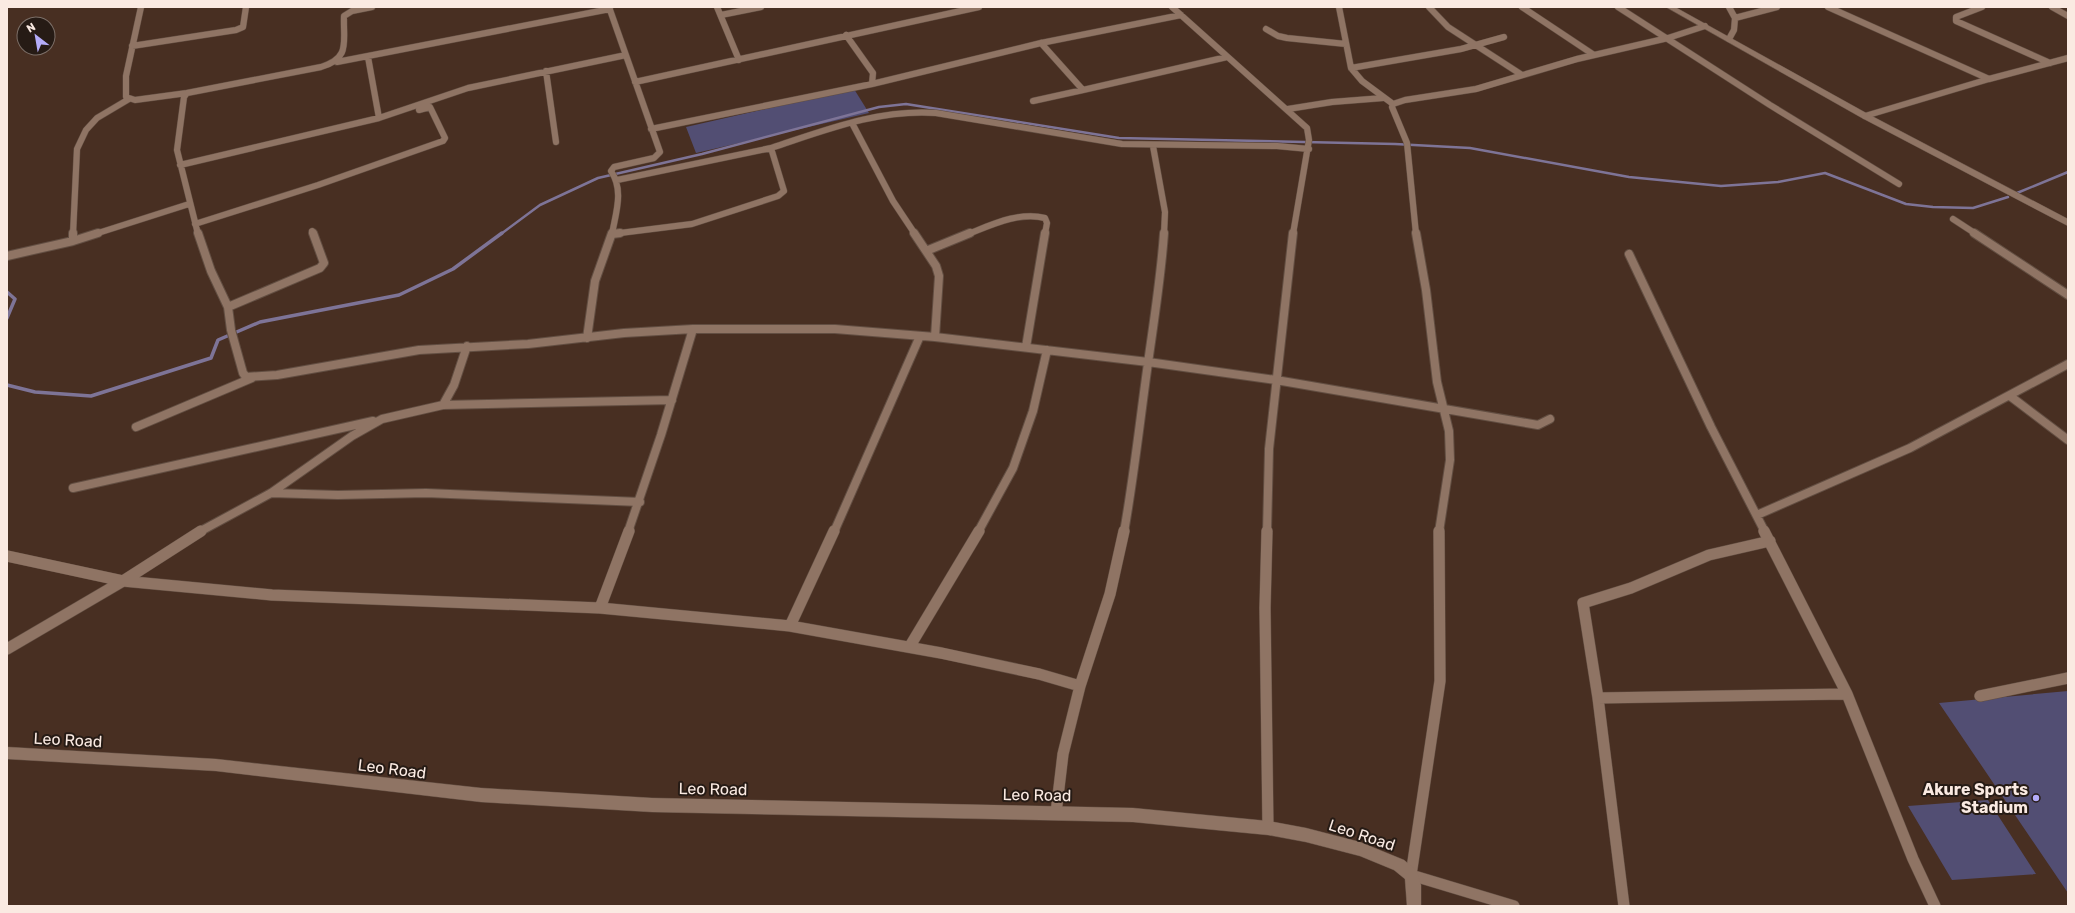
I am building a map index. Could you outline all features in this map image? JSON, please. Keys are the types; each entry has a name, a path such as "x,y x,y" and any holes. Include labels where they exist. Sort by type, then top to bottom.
{"street":[{"path":"129,99 126,97 126,76 142,7"},
{"path":"132,46 184,37 226,33 240,29 243,27 246,7"},
{"path":"337,62 342,58 343,52 345,10 372,7"},
{"path":"717,7 739,60"},
{"path":"721,15 761,7"},
{"path":"635,82 979,7"},
{"path":"1172,7 1227,57 1288,109 1307,128 1309,145 1294,222 1269,449 1266,529 1265,686 1268,828"},
{"path":"1339,7 1352,68 1362,81 1393,104 1405,100 1476,89 1594,55 1668,38 1705,26"},
{"path":"1428,7 1448,27 1478,45 1522,75"},
{"path":"1522,7 1594,55"},
{"path":"1618,7 1770,105 1899,184"},
{"path":"1670,7 1865,116 2068,223"},
{"path":"1728,39 1734,30 1735,18 1729,7"},
{"path":"1735,18 1777,7"},
{"path":"1828,7 1989,78"},
{"path":"1982,7 1956,17 1956,21 1964,26 2050,63"},
{"path":"2052,7 2068,16"},
{"path":"73,241 77,149 80,141 89,124 96,116 129,99 187,93 610,8 660,152 658,155 614,167 614,175 619,195 612,234 595,281 587,338"},
{"path":"651,129 872,84 1041,43 1181,15"},
{"path":"1266,28 1287,38 1346,44"},
{"path":"846,35 874,73 898,78"},
{"path":"1352,68 1478,45 1504,37"},
{"path":"1041,43 1083,90"},
{"path":"180,165 379,118 468,88 626,55"},
{"path":"368,57 379,118"},
{"path":"1033,101 1227,57"},
{"path":"1865,116 1989,78 2068,58"},
{"path":"546,71 556,142"},
{"path":"872,84 874,73"},
{"path":"187,93 184,97 178,132 177,150 180,165 195,224 211,271 228,308 231,332 243,373 246,377 252,378"},
{"path":"1288,109 1332,102 1383,98"},
{"path":"1393,104 1392,107 1408,146 1417,244 1426,290 1437,382 1449,430 1450,460 1440,522 1438,546 1441,625 1440,681 1411,875 1414,885 1414,906"},
{"path":"195,224 318,185 443,141 445,138 430,107 404,115 399,112"},
{"path":"614,175 771,148 852,123 898,111 919,111 1100,141 1153,146 1309,145"},
{"path":"852,123 893,201 934,262 939,276 935,337"},
{"path":"1056,812 1063,754 1080,686 1101,628 1120,552 1135,468 1148,362 1161,278 1165,212 1153,146"},
{"path":"612,234 692,224 781,195 784,191 771,148"},
{"path":"7,256 73,241 189,204"},
{"path":"926,251 1000,222 1035,215 1045,218 1047,223 1026,347"},
{"path":"1953,219 2068,296"},
{"path":"228,308 320,268 324,263 312,231"},
{"path":"1629,254 1711,427 1847,694 1913,859 1935,906"},
{"path":"136,427 252,378 419,350 467,346 528,344 631,332 693,329 835,329 935,337 1148,362 1276,380 1538,425 1550,419"},
{"path":"600,608 628,538 640,502 693,329"},
{"path":"790,626 822,561 920,336"},
{"path":"443,405 454,385 467,346"},
{"path":"910,646 972,544 1013,468 1033,411 1048,350"},
{"path":"1757,515 1910,448 2068,364"},
{"path":"2010,396 2068,440"},
{"path":"73,488 443,405 672,400"},
{"path":"7,649 123,581 187,540 272,493 352,436 382,419"},
{"path":"272,493 338,495 426,493 640,502"},
{"path":"1624,906 1598,698 1583,603 1629,590 1701,558 1727,550 1770,541"},
{"path":"7,556 123,581 272,595 600,608 790,626 910,646 1039,674 1080,686"},
{"path":"1980,696 2068,678"},
{"path":"1598,698 1847,694"},
{"name":"Leo Road","path":"7,753 216,765 474,794 629,804 1056,812 1133,815 1268,828 1306,835 1360,849 1399,865 1411,875"},
{"path":"1411,875 1497,903 1514,906"}],"shaded area":[{"path":"854,89 869,113 696,153 686,127"},
{"name":"Akure Sports Stadium","path":"2068,691 2068,893 1939,703"},
{"path":"1988,800 2036,874 1952,880 1908,806"}],"waterway":[{"path":"501,234 540,205 598,178 702,154 879,107 906,104 1119,138 1395,144 1470,148 1629,177 1721,186 1778,182 1825,173 1906,204 1933,207 1973,208 2008,197"},
{"path":"2017,193 2068,172"},
{"path":"7,385 35,392 91,396 211,358 218,340 260,322 399,295 453,269 502,233"},
{"path":"7,292 15,299 7,318"}],"place":[{"name":"Akure Sports Stadium","path":"2036,798"}]}
